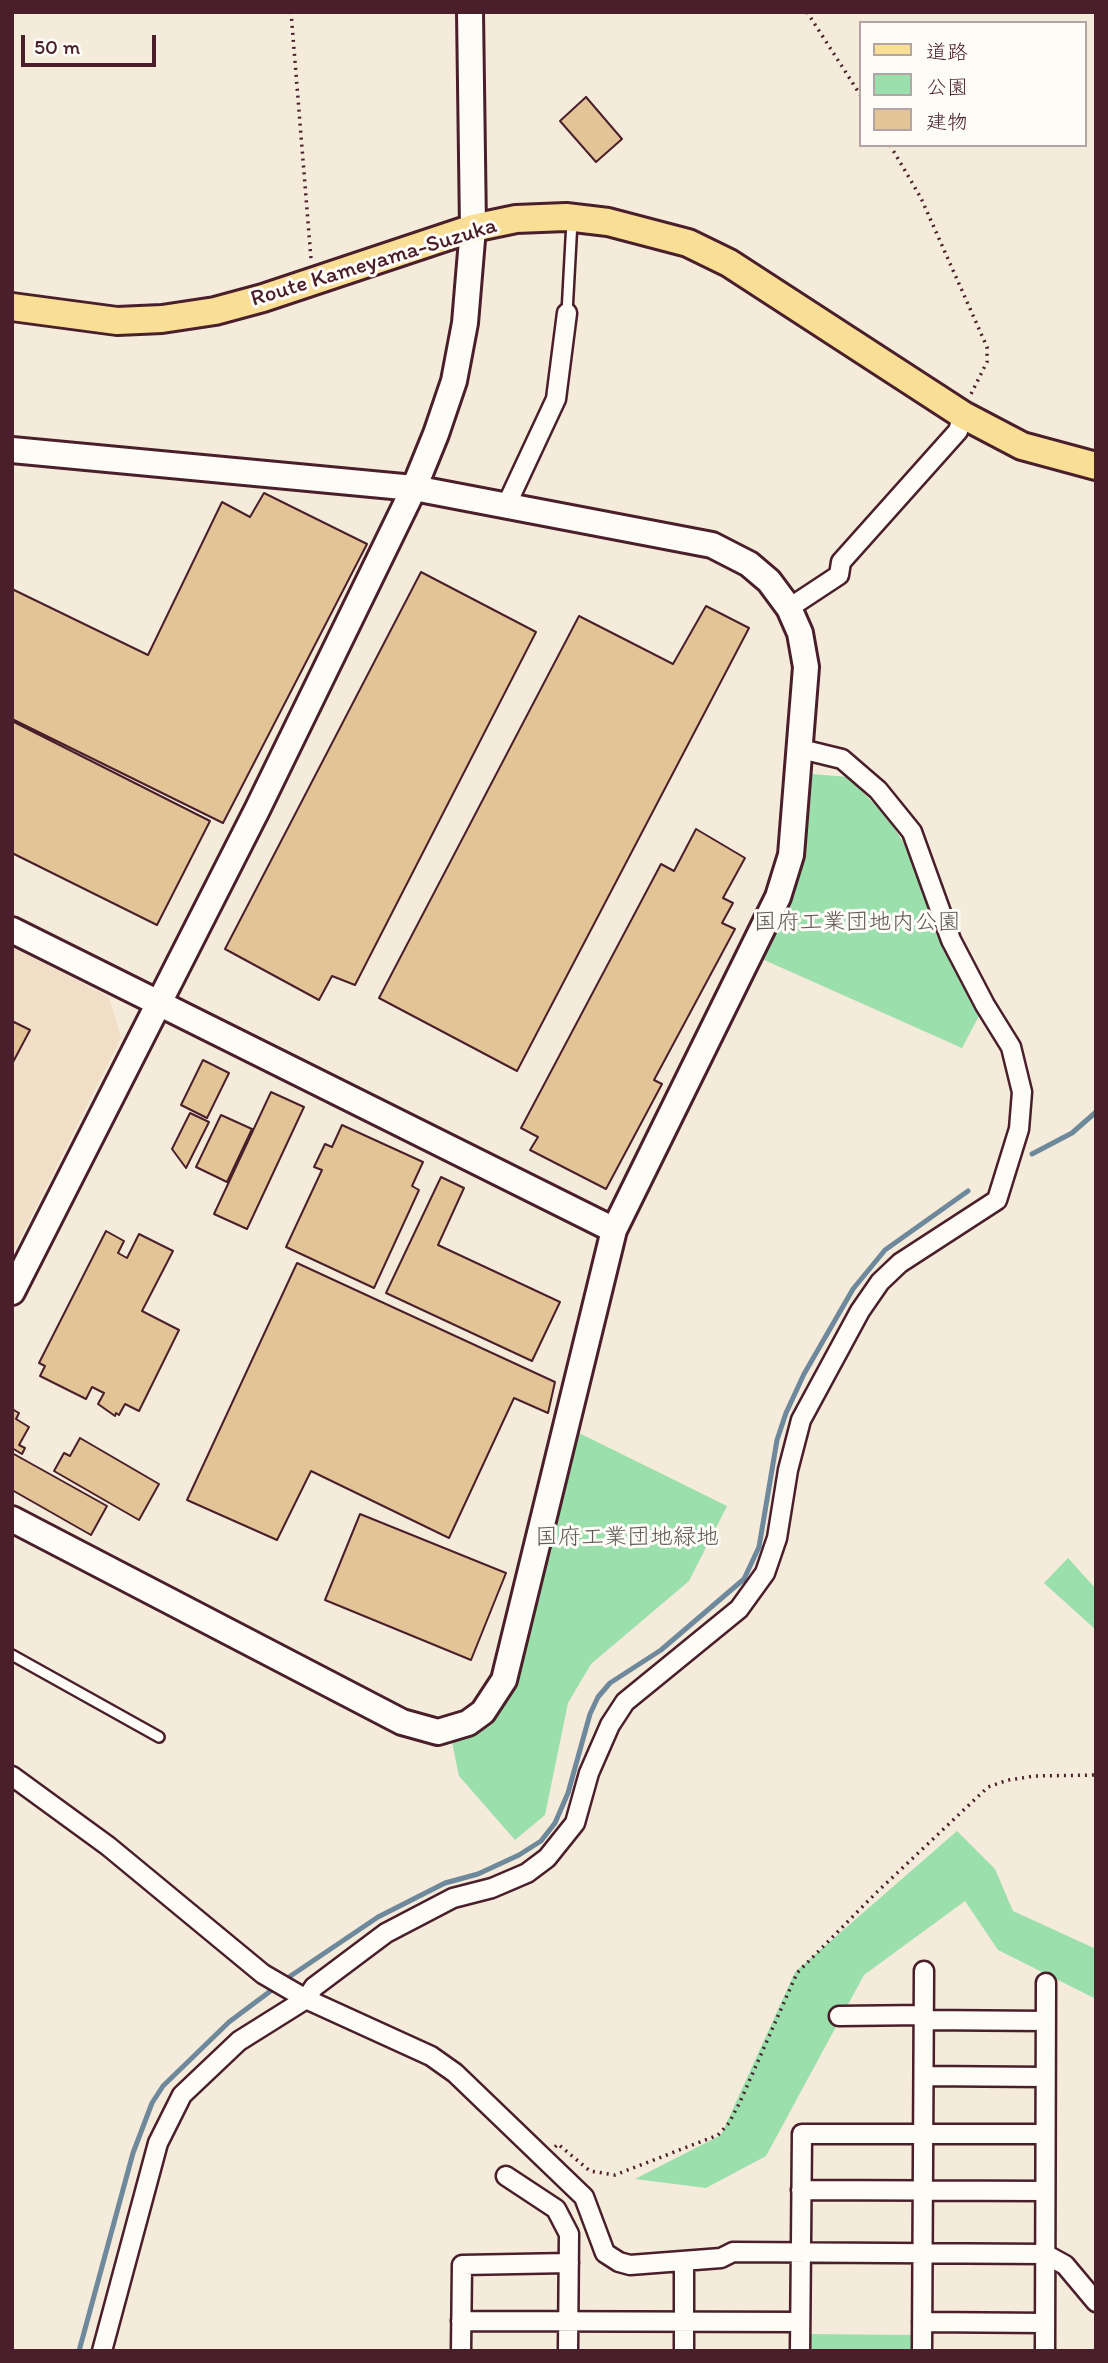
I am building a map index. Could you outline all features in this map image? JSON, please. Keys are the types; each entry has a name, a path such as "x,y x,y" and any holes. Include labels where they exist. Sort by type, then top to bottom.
{"main road":[{"name":"Route Kameyama-Suzuka","path":"12,307 117,321 162,319 215,311 313,282 473,228 516,219 572,218 642,229 688,243 729,263 963,415 1022,446 1096,466"}],"street":[{"path":"12,1292 257,810 414,488 454,381 465,323 473,228 470,12"},
{"path":"506,506 556,400 567,313"},
{"path":"797,604 839,575 841,562 958,431 963,415"},
{"path":"12,450 414,488 712,545 749,564 797,604 806,667 790,855 778,897 614,1230 504,1680 490,1704 468,1723 438,1732 401,1723 12,1519"},
{"path":"102,2351 158,2143 182,2095 239,2041 386,1933 453,1898 492,1888 527,1873 547,1858 575,1823 589,1773 610,1725 625,1702 739,1609 765,1573 777,1538 788,1470 801,1420 831,1360 867,1301 880,1282 900,1263 997,1200 1019,1129 1022,1092 1011,1047 985,1005 951,940 912,832 878,790 842,759 801,749"},
{"path":"12,930 614,1230"},
{"path":"12,1776 108,1846 263,1974 300,1995 431,2056 455,2073 584,2197 605,2253 630,2264 721,2258 733,2252 1045,2254 1065,2265 1096,2302"},
{"path":"922,2351 924,1971"},
{"path":"1045,2351 1046,1983"},
{"path":"839,2016 1046,2021"},
{"path":"924,2076 1045,2077"},
{"path":"800,2351 802,2134 1045,2134"},
{"path":"506,2175 538,2194 564,2219 569,2234 569,2351"},
{"path":"801,2190 1045,2190"},
{"path":"684,2261 684,2351"},
{"path":"461,2351 462,2264 569,2263"},
{"path":"461,2321 800,2322"},
{"path":"922,2322 1045,2323"}],"lane":[{"path":"567,313 572,218"},
{"path":"12,1655 159,1737"}],"path":[{"path":"291,12 313,282"},
{"path":"807,12 860,94"},
{"path":"891,147 921,198 986,347 987,362 963,415"},
{"path":"544,2159 558,2144 590,2171 615,2175 718,2135 729,2123 740,2102 797,1973 877,1892 988,1787 1008,1780 1035,1776 1096,1775"}],"shaded area":[{"path":"12,947 109,997 121,1038 12,1255"}],"green space":[{"name":"国府工業団地内公園","path":"812,774 848,777 887,817 905,845 952,964 980,1014 962,1048 762,959 789,900 804,854"},
{"name":"国府工業団地緑地","path":"577,1432 727,1506 689,1581 591,1664 568,1703 545,1815 515,1840 459,1776 452,1742 474,1734 490,1722 513,1692"},
{"path":"1068,1558 1096,1589 1096,1630 1044,1583"},
{"path":"957,1831 995,1869 1013,1911 1096,1949 1096,1999 998,1950 965,1901 864,1975 766,2156 706,2188 635,2179 721,2135 795,1972"},
{"path":"807,2334 912,2335 912,2351 806,2351"}],"building":[{"path":"586,97 622,139 596,162 560,121"},
{"path":"264,493 367,544 223,823 12,719 12,589 148,655 222,502 250,517"},
{"path":"421,572 536,632 355,985 332,976 319,1000 225,949"},
{"path":"706,606 749,628 517,1071 379,998 579,616 673,664"},
{"path":"12,721 210,821 157,925 12,853"},
{"path":"696,829 745,858 723,898 733,903 722,923 735,929 654,1080 662,1084 606,1189 530,1150 538,1137 521,1128 661,864 674,871"},
{"path":"14,1022 30,1030 12,1064 12,1026"},
{"path":"203,1060 229,1073 207,1118 181,1105"},
{"path":"271,1092 304,1107 247,1229 214,1214"},
{"path":"190,1113 209,1122 186,1168 172,1149"},
{"path":"221,1115 252,1129 227,1182 196,1167"},
{"path":"342,1125 423,1162 412,1186 419,1190 374,1288 286,1247 322,1170 314,1167 325,1144 332,1147"},
{"path":"441,1177 464,1188 438,1245 560,1302 532,1361 386,1293"},
{"path":"106,1231 124,1241 118,1253 127,1258 139,1234 173,1251 142,1311 179,1330 139,1411 125,1404 119,1415 116,1413 115,1416 98,1404 104,1393 92,1387 86,1399 40,1376 45,1366 39,1363"},
{"path":"297,1263 555,1382 548,1413 514,1398 449,1538 311,1471 277,1540 187,1500"},
{"path":"12,1409 19,1413 16,1419 29,1427 19,1445 25,1448 22,1454 12,1448"},
{"path":"80,1438 159,1484 139,1520 54,1471 64,1453 70,1456"},
{"path":"12,1453 107,1506 91,1535 12,1490"},
{"path":"360,1514 506,1573 471,1660 325,1600"}],"waterway":[{"path":"1032,1154 1072,1133 1096,1112"},
{"path":"79,2351 133,2153 152,2103 163,2086 229,2022 292,1975 378,1917 445,1883 478,1874 519,1855 541,1841 555,1823 568,1793 590,1714 598,1697 610,1683 661,1650 744,1579 759,1547 777,1440 786,1413 804,1374 853,1289 885,1250 968,1191"}]}
